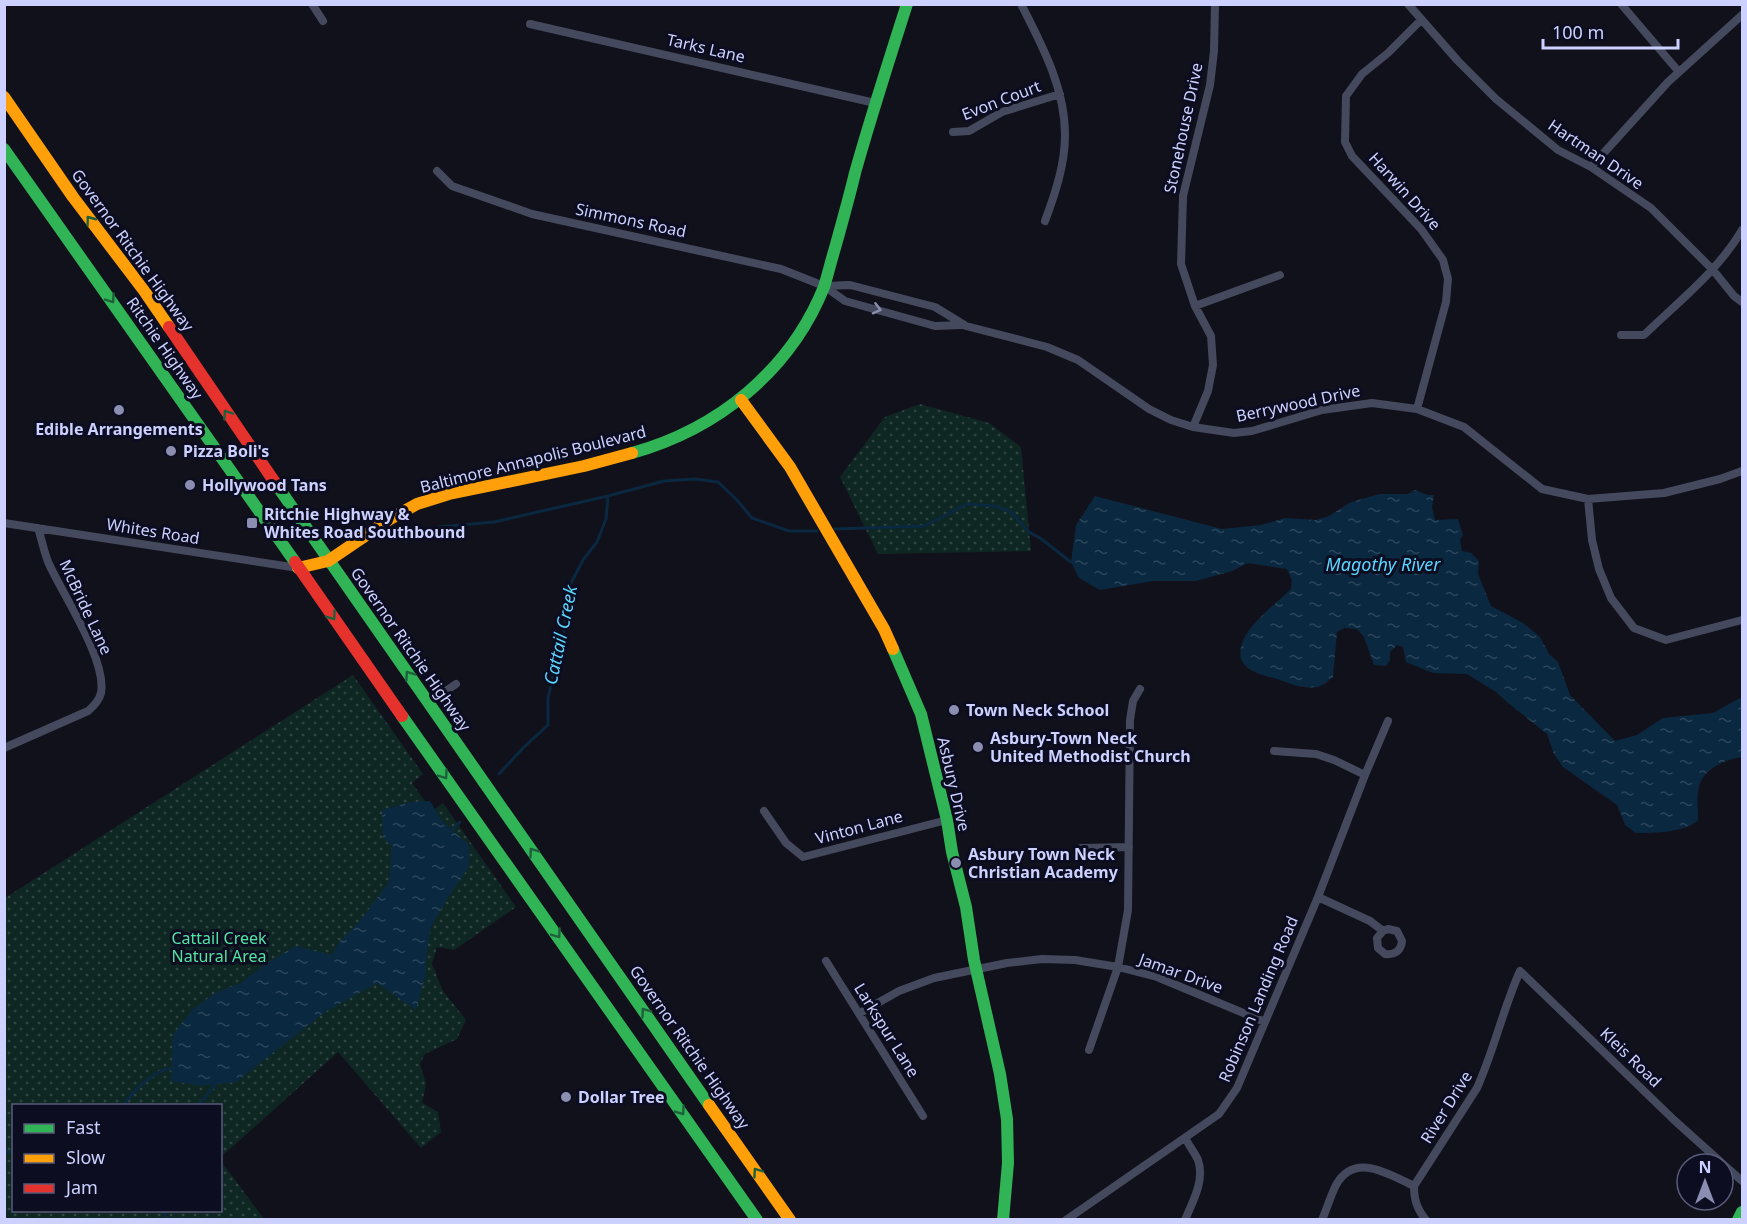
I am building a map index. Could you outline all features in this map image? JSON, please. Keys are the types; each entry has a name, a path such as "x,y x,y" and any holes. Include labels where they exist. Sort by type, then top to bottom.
{"main road":[{"name":"Baltimore Annapolis Boulevard","path":"298,568 328,561 390,519 417,504 448,494 584,466 649,448 689,431 741,400 785,356 808,320 824,286 875,103 907,4"},
{"name":"Governor Ritchie Highway","path":"4,98 73,197 145,292 328,561 790,1220"},
{"name":"Ritchie Highway","path":"4,148 298,568"},
{"name":"Asbury Drive","path":"741,400 790,467 884,629 921,714 947,820 976,969 1000,1074 1007,1119 1008,1163 1003,1220"},
{"path":"298,568 757,1220"},
{"path":"1738,1220 1743,1212"}],"street":[{"path":"312,4 322,21"},
{"path":"1021,4 1051,65 1060,94 1065,136 1059,179 1046,221"},
{"name":"Stonehouse Drive","path":"1193,427 1208,391 1213,365 1211,336 1195,306 1181,264 1183,196 1210,85 1214,51 1215,4"},
{"name":"Hartman Drive","path":"1408,4 1420,20 1496,99 1558,150 1591,167 1651,208 1713,270 1734,296 1743,302"},
{"path":"1621,4 1679,72"},
{"path":"1591,167 1679,72 1743,15"},
{"name":"Harwin Drive","path":"1417,409 1446,302 1448,279 1443,260 1421,229 1375,183 1365,168 1352,156 1345,142 1344,121 1346,96 1352,86 1420,20"},
{"name":"Tarks Lane","path":"530,24 875,103"},
{"name":"Evon Court","path":"953,132 969,131 1002,112 1060,94"},
{"name":"Simmons Road","path":"437,171 452,186 532,214 781,269 824,286"},
{"path":"1621,335 1644,335 1713,270 1743,230"},
{"path":"1195,306 1280,275"},
{"name":"Berrywood Drive","path":"824,286 850,285 935,307 962,325"},
{"name":"Berrywood Drive","path":"824,286 845,301 935,326 962,325 1047,347 1078,360 1149,409 1171,420 1193,427 1234,433 1252,431 1322,410 1372,403 1417,409 1464,427 1542,489 1588,499 1665,493 1743,471"},
{"path":"1588,499 1592,540 1599,569 1611,597 1634,628 1666,640 1743,620"},
{"name":"Whites Road","path":"4,523 298,568"},
{"name":"McBride Lane","path":"4,748 88,711 98,700 101,691 94,654 48,562 38,528"},
{"path":"428,703 456,684"},
{"path":"1089,1050 1118,967 1128,909 1130,720 1133,701 1140,689"},
{"name":"Robinson Landing Road","path":"1066,1220 1219,1114 1237,1088 1318,897 1388,721"},
{"path":"1274,752 1316,754 1365,775"},
{"name":"Vinton Lane","path":"764,811 786,843 804,857 947,820"},
{"path":"1081,848 1129,847"},
{"path":"1318,897 1370,921 1383,931"},
{"name":"Jamar Drive","path":"860,1013 899,991 934,978 1042,959 1075,960 1118,967 1157,977 1265,1022"},
{"name":"Larkspur Lane","path":"825,961 923,1116"},
{"name":"Kleis Road","path":"1520,971 1710,1152"},
{"name":"River Drive","path":"1414,1186 1477,1088 1511,990 1520,971"},
{"path":"1185,1220 1200,1176 1198,1160 1186,1139"},
{"path":"1322,1220 1342,1176 1354,1168 1370,1167 1414,1186 1417,1207 1426,1220"}],"green space":[{"path":"920,404 989,423 1021,447 1031,551 878,554 840,477 885,417"},
{"name":"Cattail Creek Natural Area","path":"353,675 423,774 412,783 432,811 443,803 516,907 454,950 437,947 432,964 443,991 466,1020 457,1039 425,1054 420,1064 426,1084 422,1103 438,1112 441,1132 421,1148 338,1052 222,1156 222,1104 12,1104 12,1212 222,1212 222,1162 264,1219 5,1220 5,898"}],"water":[{"name":"Magothy River","path":"1415,490 1434,495 1432,507 1435,520 1458,519 1463,535 1460,539 1462,551 1471,553 1479,561 1478,574 1491,606 1523,623 1540,637 1549,654 1558,662 1570,695 1615,741 1637,735 1663,718 1713,713 1742,697 1742,757 1719,764 1703,777 1698,790 1698,821 1676,830 1636,833 1625,825 1617,805 1563,767 1554,754 1547,734 1496,692 1467,674 1433,673 1406,662 1403,647 1397,645 1390,652 1390,660 1386,666 1374,665 1364,637 1357,629 1344,628 1337,632 1333,677 1319,686 1297,686 1251,670 1242,661 1241,647 1248,631 1291,589 1292,580 1287,569 1248,563 1232,571 1196,581 1153,581 1100,590 1079,578 1071,562 1076,525 1095,496 1222,529 1261,525 1285,518 1316,520 1362,499 1380,494 1408,494"},
{"path":"430,801 442,821 469,845 469,867 431,927 426,956 426,973 416,1010 377,983 325,1012 236,1082 201,1086 171,1081 173,1035 192,1010 215,993 241,983 264,965 295,946 332,955 339,942 359,922 389,882 392,847 383,837 382,810 411,802"}],"waterway":[{"name":"Cattail Creek","path":"406,540 439,527 494,522 664,481 695,479 718,482 752,518 789,531 817,531"},
{"name":"Cattail Creek","path":"499,774 548,725 548,698 567,616 571,583 583,560 597,542 606,519 608,496"},
{"name":"Cattail Creek","path":"835,529 924,526 967,504 995,506 1011,512 1029,532 1071,562"},
{"name":"Cattail Creek","path":"450,832 460,822"},
{"name":"Cattail Creek","path":"124,1104 152,1076 175,1068"},
{"name":"Cattail Creek","path":"200,1104 218,1081"},
{"name":"Cattail Creek","path":"4,1152 12,1152"},
{"path":"163,1212 168,1220"}],"traffic: fast":[{"path":"632,453 694,429 722,412 771,370 792,345 810,317 824,287 861,152 907,4"},
{"path":"4,149 295,562"},
{"path":"278,487 709,1105"},
{"path":"893,649 921,714 947,820 952,852 966,907 974,960 1000,1074 1007,1119 1008,1163 1003,1220"},
{"path":"402,716 757,1220"},
{"path":"1738,1220 1742,1212"}],"traffic: slow":[{"path":"4,97 73,197 169,327"},
{"path":"741,400 790,467 884,629 893,649"},
{"path":"298,568 328,561 390,519 417,504 449,494 584,466 632,453"},
{"path":"709,1105 790,1220"}],"traffic: jam":[{"path":"169,327 278,487"},
{"path":"295,562 402,716"}],"place":[{"name":"Edible Arrangements","path":"119,410"},
{"name":"Pizza Boli's","path":"171,451"},
{"name":"Hollywood Tans","path":"190,485"},
{"name":"Ritchie Highway & Whites Road Southbound","path":"252,523"},
{"name":"Town Neck School","path":"954,710"},
{"name":"Asbury-Town Neck United Methodist Church","path":"978,747"},
{"name":"Asbury Town Neck Christian Academy","path":"956,863"},
{"name":"Dollar Tree","path":"566,1097"}]}
